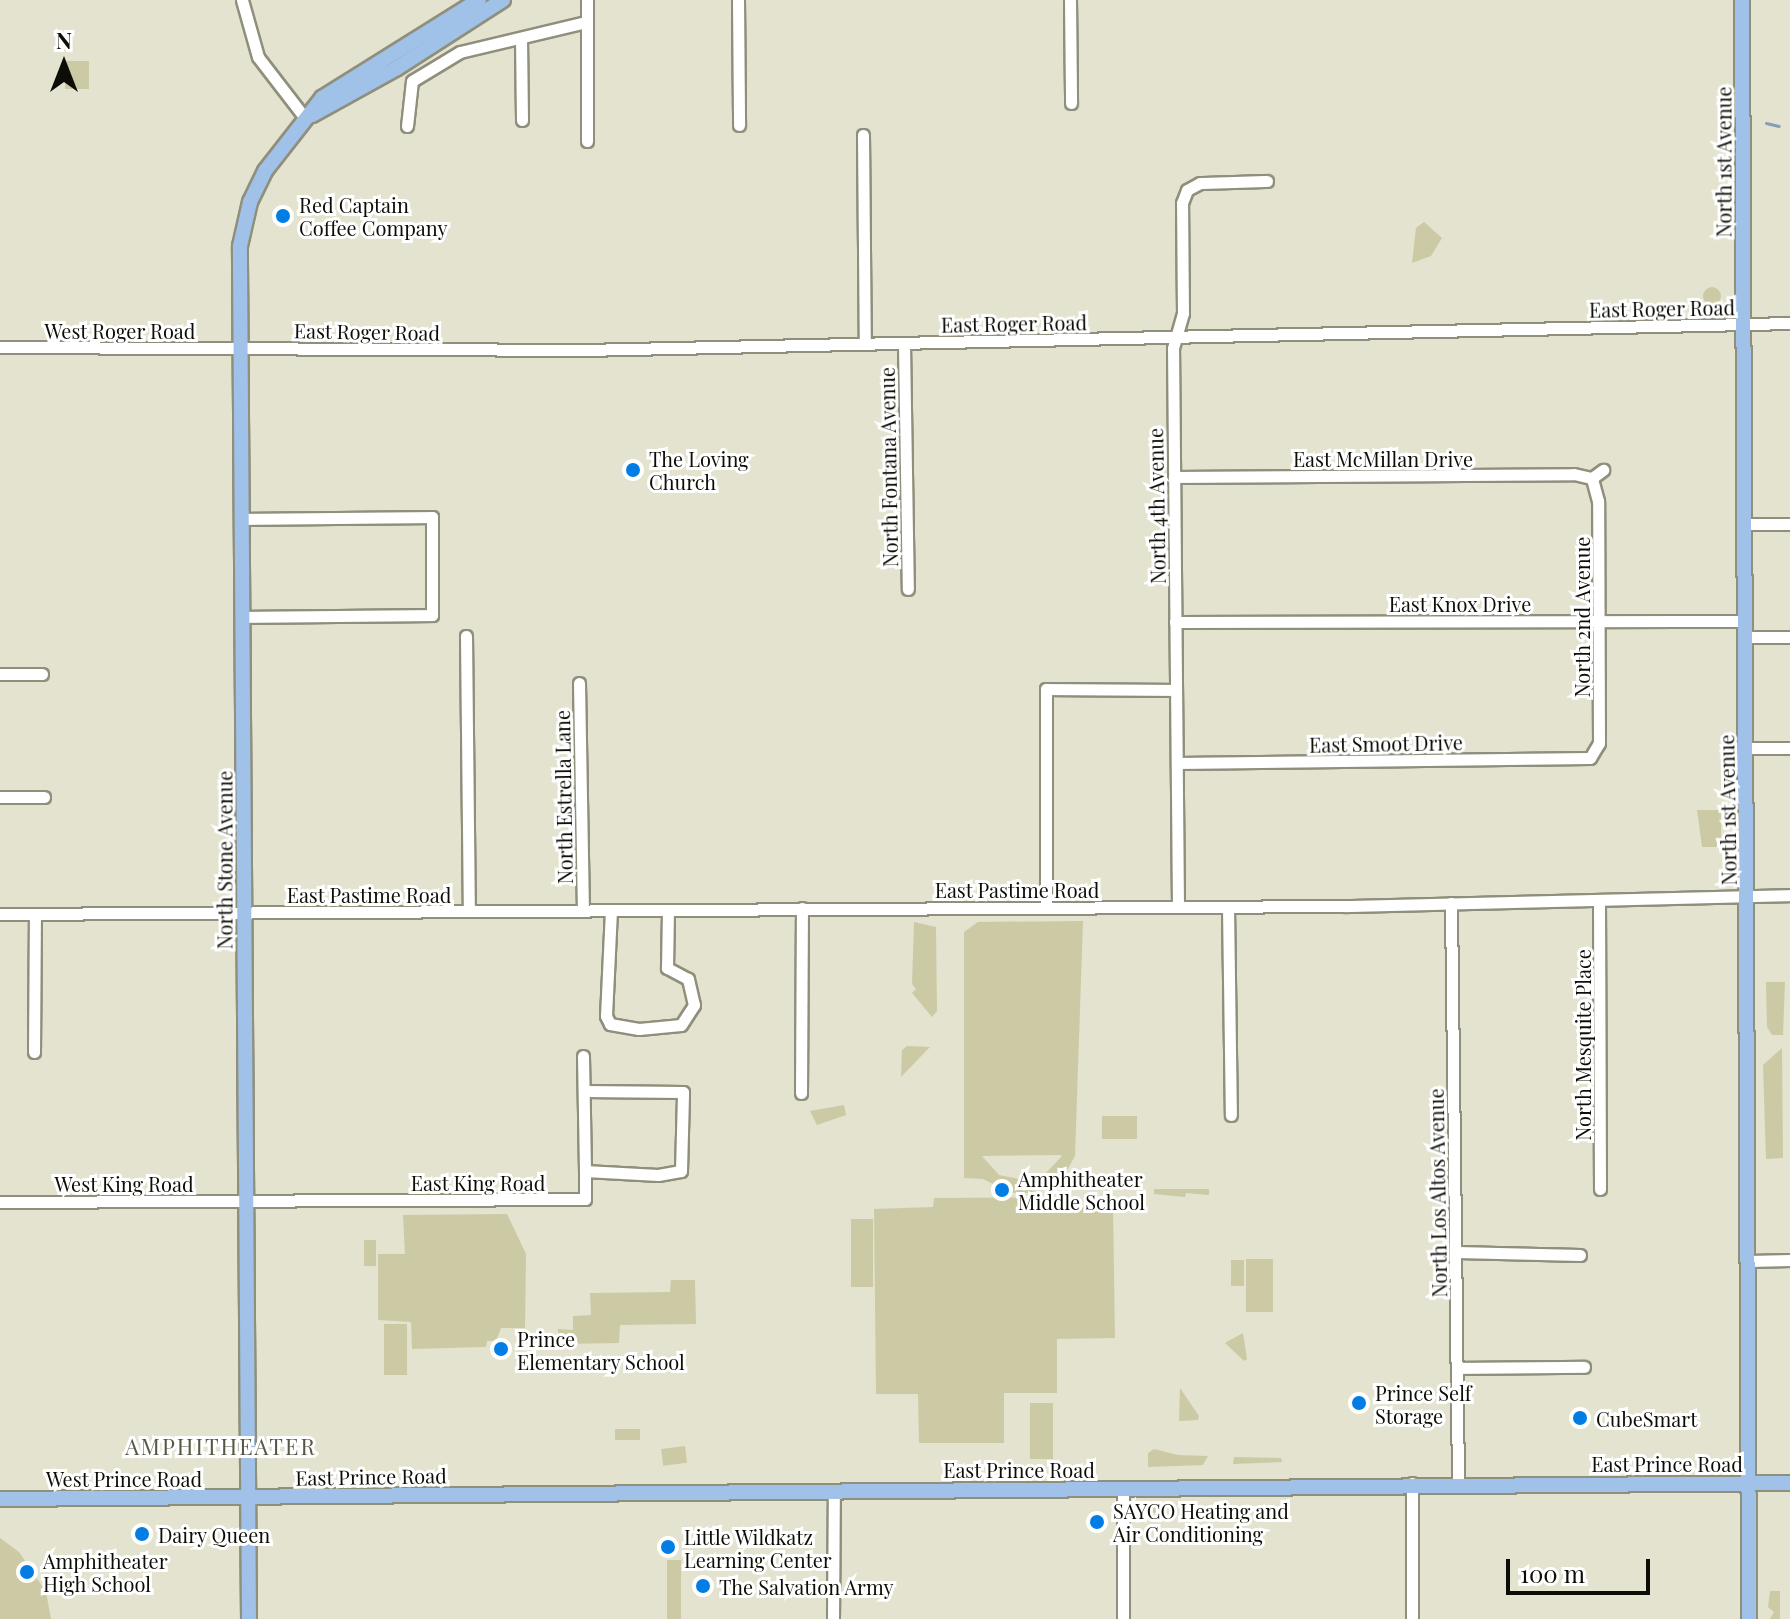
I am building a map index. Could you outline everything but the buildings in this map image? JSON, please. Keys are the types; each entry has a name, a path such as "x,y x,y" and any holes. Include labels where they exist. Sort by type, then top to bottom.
{"main road":[{"name":"North Stone Avenue","path":"249,1619 240,246 250,202 277,153 305,118 333,91 479,0"},
{"name":"North Stone Avenue","path":"305,118 397,68 503,0"},
{"name":"North 1st Avenue","path":"1742,0 1749,1619"},
{"name":"East Prince Road","path":"248,1497 1123,1489 1412,1483 1790,1483"},
{"name":"West Prince Road","path":"0,1499 248,1497"}],"street":[{"path":"242,0 258,57 305,118"},
{"path":"587,0 587,141"},
{"path":"738,0 739,125"},
{"path":"1070,0 1071,103"},
{"path":"407,126 412,81 460,52 586,22"},
{"path":"521,38 522,120"},
{"name":"North Fontana Avenue","path":"863,135 865,344"},
{"name":"North 4th Avenue","path":"1178,906 1173,348 1183,313 1184,195 1194,185 1208,182 1267,181"},
{"name":"East Roger Road","path":"239,348 904,344 1790,323"},
{"name":"North Fontana Avenue","path":"904,344 908,589"},
{"name":"West Roger Road","path":"0,347 239,348"},
{"path":"1592,478 1603,470"},
{"name":"East McMillan Drive","path":"1174,477 1574,474 1592,478"},
{"name":"North 2nd Avenue","path":"1592,478 1598,501 1600,620 1597,756"},
{"path":"241,519 432,517 432,615 241,617"},
{"path":"1743,524 1790,524"},
{"name":"East Knox Drive","path":"1175,622 1744,621"},
{"path":"466,636 469,911"},
{"path":"1745,637 1790,637"},
{"path":"0,674 42,674"},
{"name":"North Estrella Lane","path":"579,683 583,910"},
{"path":"1046,907 1046,689 1176,690"},
{"path":"1745,748 1790,748"},
{"name":"East Smoot Drive","path":"1177,763 1578,760 1597,756"},
{"path":"0,797 44,797"},
{"name":"East Pastime Road","path":"0,914 1228,907 1748,899 1790,895"},
{"name":"North Mesquite Place","path":"1599,901 1600,1189"},
{"name":"North Los Altos Avenue","path":"1451,903 1458,1483"},
{"path":"1228,907 1231,1115"},
{"path":"801,1093 802,908"},
{"path":"611,910 606,1016 610,1024 639,1029 681,1025 694,1005 688,979 667,968 668,910"},
{"path":"34,1052 35,914"},
{"path":"583,1056 585,1171 681,1171 683,1092 584,1091"},
{"name":"East King Road","path":"248,1201 585,1199 585,1171"},
{"name":"West King Road","path":"0,1202 248,1201"},
{"path":"1457,1252 1580,1255"},
{"path":"1749,1261 1790,1260"},
{"path":"1457,1368 1584,1367"},
{"path":"1412,1483 1412,1619"},
{"path":"1123,1489 1123,1619"},
{"path":"833,1619 834,1490"}],"green space":[{"path":"65,61 89,61 89,89 65,89"},
{"path":"1424,222 1442,238 1431,256 1412,263 1416,228"},
{"path":"1712,287 1721,296 1712,305 1703,296"},
{"path":"1697,810 1721,810 1721,847 1702,847"},
{"path":"1083,921 1075,1156 1065,1174 1031,1193 1011,1193 983,1179 964,1178 964,932 978,922","holes":["1061,1155 1044,1175 1029,1181 999,1175 982,1156"]},
{"path":"914,922 936,927 937,1011 932,1017 912,993 916,989 912,984"},
{"path":"1766,982 1785,982 1783,1035 1772,1035 1767,1027"},
{"path":"907,1046 930,1047 901,1077 902,1050"},
{"path":"1782,1048 1783,1158 1766,1159 1763,1065"},
{"path":"844,1105 846,1115 817,1125 810,1111"},
{"path":"1102,1116 1137,1116 1137,1139 1102,1139"},
{"path":"1154,1189 1209,1189 1209,1195 1186,1193 1185,1197 1154,1194"},
{"path":"1077,1197 1078,1207 1113,1208 1115,1338 1057,1339 1057,1393 1004,1393 1004,1443 919,1443 918,1394 876,1394 874,1209 933,1207 934,1198"},
{"path":"507,1214 526,1254 525,1328 501,1328 496,1341 487,1341 486,1347 412,1349 411,1322 378,1320 378,1254 405,1254 403,1215"},
{"path":"851,1219 873,1219 873,1287 851,1287"},
{"path":"364,1240 376,1240 376,1266 364,1266"},
{"path":"1246,1259 1273,1259 1273,1312 1246,1312"},
{"path":"1231,1260 1244,1260 1244,1286 1231,1286"},
{"path":"671,1280 695,1280 696,1324 620,1325 619,1343 558,1344 558,1329 573,1330 573,1316 591,1315 590,1293 670,1292"},
{"path":"384,1324 407,1324 407,1375 384,1375"},
{"path":"1243,1333 1247,1359 1244,1361 1225,1343"},
{"path":"1180,1388 1199,1416 1198,1420 1179,1421"},
{"path":"1030,1403 1053,1403 1053,1459 1030,1459"},
{"path":"615,1429 640,1429 640,1440 615,1440"},
{"path":"685,1446 687,1463 663,1466 661,1449"},
{"path":"1154,1449 1178,1455 1208,1456 1203,1465 1148,1467 1148,1453"},
{"path":"1234,1457 1281,1458 1282,1462 1233,1464"},
{"path":"1140,1501 1167,1504 1166,1514 1139,1511"},
{"path":"0,1538 19,1552 46,1592 51,1619 0,1619"},
{"path":"667,1560 681,1560 681,1619 667,1619"},
{"path":"1770,1591 1780,1591 1780,1619 1770,1619 1774,1612 1768,1607"}],"waterway":[{"path":"1766,123 1779,126"}],"place":[{"name":"Red Captain Coffee Company","path":"283,216"},
{"name":"The Loving Church","path":"633,470"},
{"name":"Amphitheater Middle School","path":"1002,1190"},
{"name":"Prince Elementary School","path":"501,1349"},
{"name":"Prince Self Storage","path":"1359,1403"},
{"name":"CubeSmart","path":"1580,1418"},
{"name":"SAYCO Heating and Air Conditioning","path":"1097,1522"},
{"name":"Dairy Queen","path":"142,1534"},
{"name":"Little Wildkatz Learning Center","path":"668,1547"},
{"name":"Amphitheater High School","path":"27,1572"},
{"name":"The Salvation Army","path":"703,1586"}],"district":[{"name":"AMPHITHEATER","path":"221,1447"}]}
